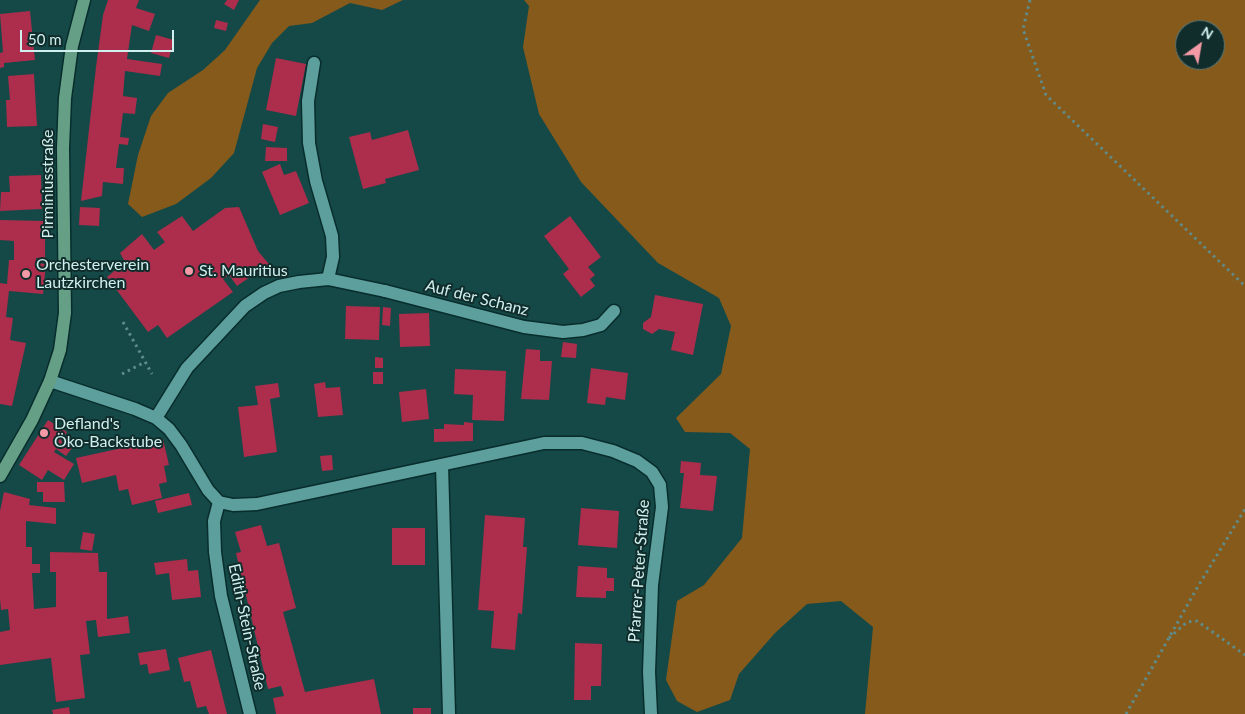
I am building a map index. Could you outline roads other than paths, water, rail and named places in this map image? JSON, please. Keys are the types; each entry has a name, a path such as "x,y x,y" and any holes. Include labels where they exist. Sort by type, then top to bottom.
{"main road":[{"name":"Pirminiusstraße","path":"0,476 32,420 50,381 60,350 65,312 62,148 67,75 72,46 84,0"}],"street":[{"path":"314,63 308,101 309,143 316,181 332,236 333,257 328,279"},
{"name":"Auf der Schanz","path":"156,418 186,368 245,306 264,293 279,286 328,279 385,291 524,327 563,332 584,330 601,325 614,311"},
{"path":"50,381 94,394 156,418 169,429 208,490 219,502"},
{"name":"Pfarrer-Peter-Straße","path":"219,502 233,505 257,504 544,443 582,443 614,451 637,461 652,472 660,485 662,507 652,584 649,672 651,714"},
{"path":"442,465 449,714"},
{"name":"Edith-Stein-Straße","path":"219,502 214,521 215,552 221,596 250,714"}],"place":[{"name":"St. Mauritius","path":"189,271"},
{"name":"Orchesterverein Lautzkirchen","path":"26,274"},
{"name":"Defland's Öko-Backstube","path":"44,433"}]}
